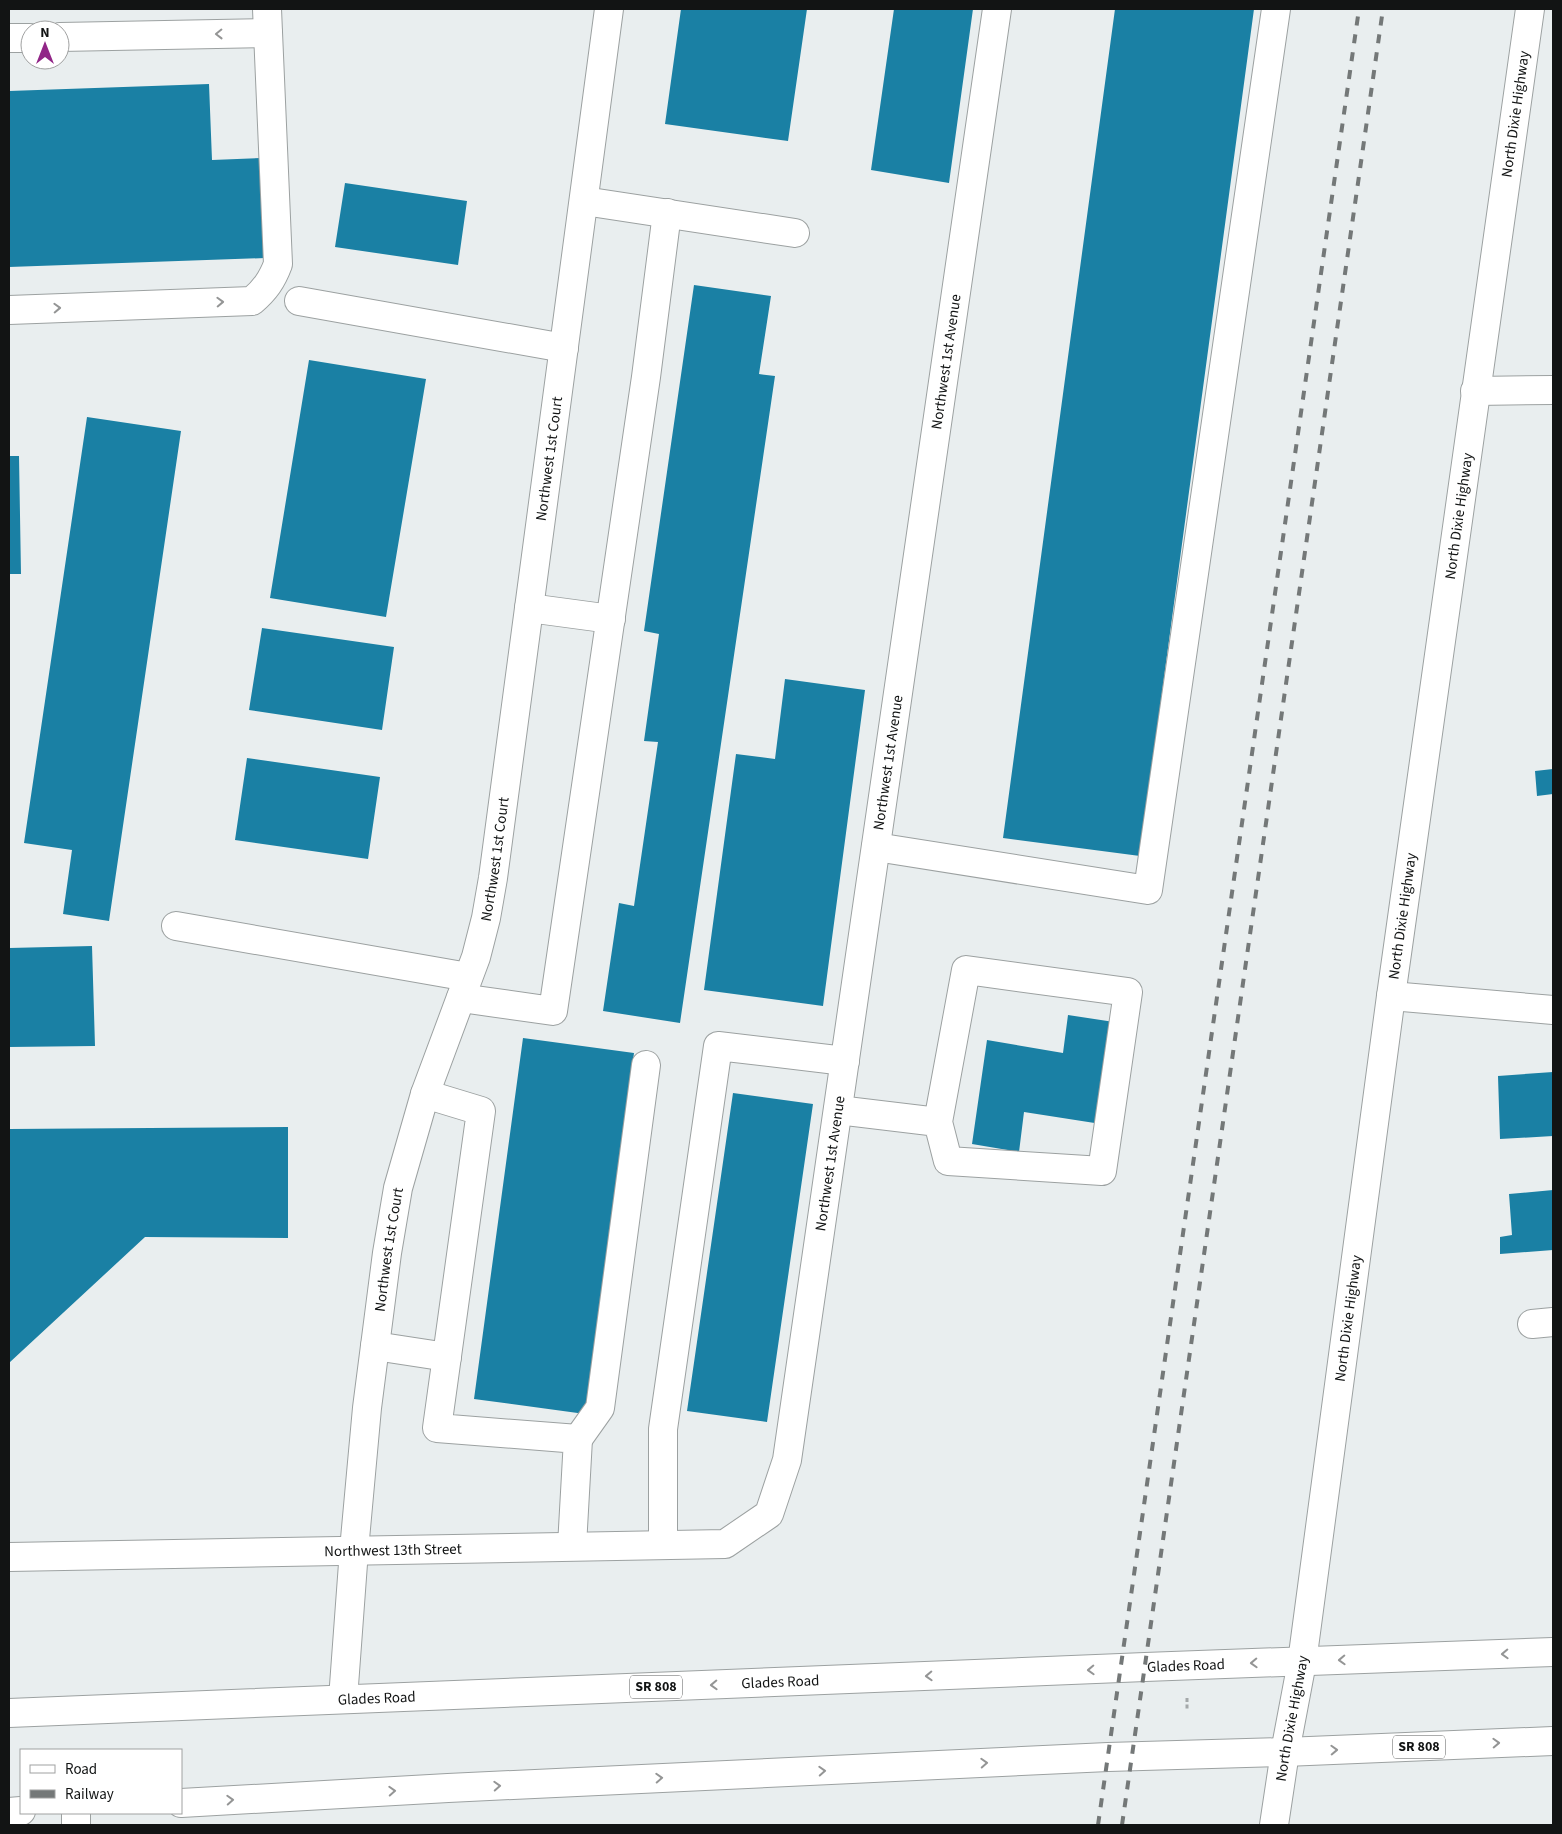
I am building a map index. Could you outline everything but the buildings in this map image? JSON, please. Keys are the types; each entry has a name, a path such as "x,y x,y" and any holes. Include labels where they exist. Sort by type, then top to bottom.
{"main road":[{"name":"Northwest 1st Court","path":"343,1699 354,1550 375,1346 387,1253 398,1188 425,1094 476,957 493,878 609,9"},
{"name":"Northwest 1st Avenue","path":"768,1514 788,1460 997,9"},
{"path":"876,847 1148,890 1276,9"},
{"name":"North Dixie Highway","path":"1274,1825 1285,1752 1302,1662 1391,996 1530,9"},
{"path":"9,310 252,301 263,292 272,280 278,264 267,21 70,36"},
{"path":"584,201 794,233"},
{"path":"176,926 465,987 553,1011 646,377 667,213"},
{"path":"298,301 564,348"},
{"path":"1475,391 1553,390"},
{"path":"529,608 611,619"},
{"path":"966,970 1128,992 1102,1171 948,1161 938,1122 966,970"},
{"path":"1391,996 1553,1010"},
{"path":"662,1544 663,1429 718,1046 845,1061"},
{"path":"572,1546 578,1439 600,1408 646,1065"},
{"path":"425,1094 481,1111 437,1428 578,1439"},
{"path":"838,1110 938,1122"},
{"path":"375,1346 447,1357"},
{"name":"Northwest 13th Street","path":"9,1556 725,1544 768,1514"},
{"name":"Glades Road","path":"9,1714 343,1699 1553,1652"},
{"name":"SR 808","path":"182,1803 1108,1757 1553,1741"}],"path":[{"path":"1187,1697 1187,1710"}],"railway":[{"path":"1098,1825 1359,9"},
{"path":"1122,1825 1383,9"}]}
